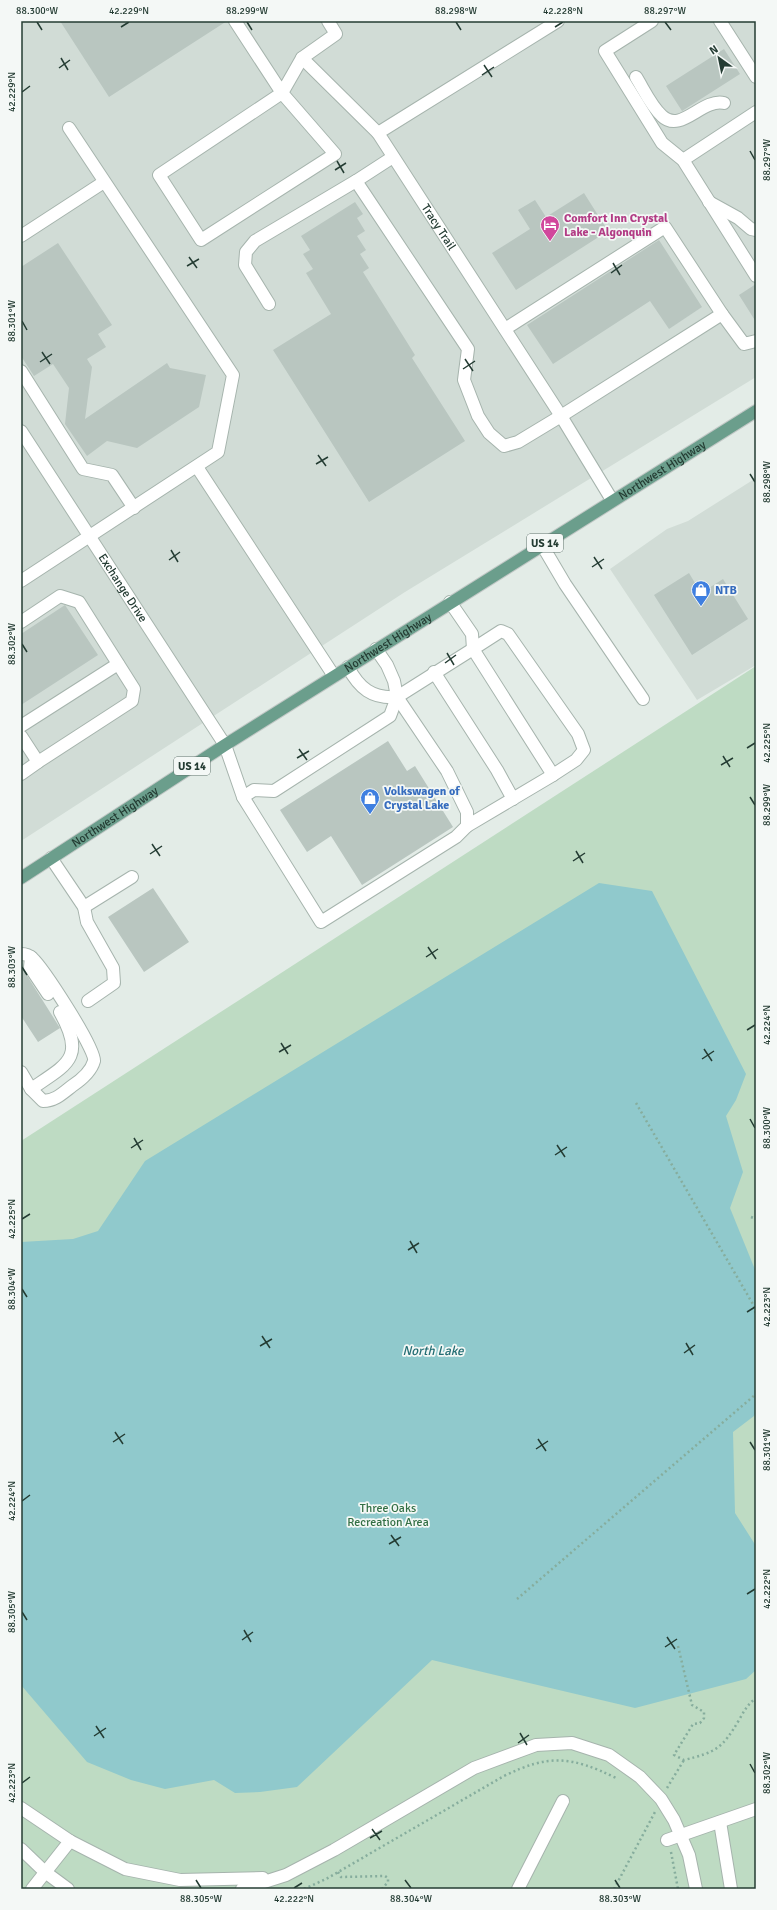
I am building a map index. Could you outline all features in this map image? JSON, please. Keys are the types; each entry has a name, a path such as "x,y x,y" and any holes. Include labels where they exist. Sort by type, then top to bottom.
{"main road":[{"name":"Northwest Highway","path":"21,878 376,649 756,411"}],"lane":[{"path":"234,21 282,93 336,154 201,240 159,175 282,93 302,58 336,34 328,21"},
{"path":"378,133 558,21"},
{"path":"652,21 605,51 662,143 683,160 756,276"},
{"path":"720,21 756,77"},
{"name":"Tracy Trail","path":"302,58 378,133 561,416 612,500"},
{"path":"636,77 654,107 669,121 682,120 711,103 724,103"},
{"path":"683,160 756,112"},
{"path":"21,581 89,538 218,452 233,375 69,128"},
{"path":"269,304 245,265 246,252 255,241 356,181 393,157"},
{"path":"356,181 468,349 464,380 478,416 489,433 504,446 518,442 561,416 722,314"},
{"path":"21,236 104,182"},
{"path":"709,202 738,218 751,229 756,230"},
{"path":"505,329 665,227 722,314 744,344 756,341"},
{"path":"21,371 83,469 112,475 134,508"},
{"name":"Exchange Drive","path":"21,432 225,745 243,797 321,922 456,837 467,826"},
{"path":"197,467 334,676"},
{"path":"542,545 565,584 643,699"},
{"path":"21,622 60,596 78,602 134,689 132,701 21,774"},
{"path":"450,602 472,634 473,649 553,775"},
{"path":"348,667 357,683 370,692 383,698 397,697 434,672 501,631 508,634 578,734 584,750 576,760 553,775 467,826"},
{"path":"376,649 387,665 394,681 397,697 447,771 467,812 467,826"},
{"path":"21,726 118,664"},
{"path":"434,672 497,770 513,799"},
{"path":"243,797 254,790 274,791 390,716 397,697"},
{"path":"21,736 38,762"},
{"path":"51,858 84,907 87,922 113,968 115,976 114,983 88,1001"},
{"path":"84,907 132,877"},
{"path":"26,955 30,967 55,1003 68,1026 73,1042 70,1060 63,1068 32,1089"},
{"path":"21,1072 32,1089 43,1101 51,1101 80,1080 89,1071 94,1060 91,1049 79,1028 41,968 26,955"},
{"path":"242,1889 278,1878 334,1850 474,1768 536,1745 572,1742 609,1755 640,1777 661,1799 674,1820 689,1855 696,1889"},
{"path":"518,1889 563,1801"},
{"path":"21,1808 70,1841 125,1869 180,1884 278,1878"},
{"path":"667,1840 756,1809"},
{"path":"720,1822 730,1889"},
{"path":"32,1889 70,1841"},
{"path":"21,1849 45,1872 68,1889"}],"path":[{"path":"636,1103 754,1306 756,1316"},
{"path":"750,1217 756,1218"},
{"path":"517,1599 756,1394"},
{"path":"678,1646 692,1705 704,1712 704,1718 700,1723 693,1724 674,1755 684,1760 710,1753 727,1741 749,1703 756,1698"},
{"path":"304,1889 338,1872 504,1776 521,1768 551,1760 573,1761 596,1768 617,1778"},
{"path":"614,1889 661,1799 684,1760"},
{"path":"650,1808 657,1820"},
{"path":"667,1840 678,1889"},
{"path":"338,1872 341,1877 385,1876 388,1878 388,1882 382,1889"}],"shaded area":[{"path":"21,21 756,21 756,377 405,592 21,841"},
{"path":"756,478 756,665 697,700 610,569 667,529 688,521"}],"green space":[{"name":"North Lake","path":"756,666 756,1889 21,1889 21,1141"}],"water":[{"name":"North Lake","path":"599,883 652,891 746,1074 736,1100 726,1116 743,1172 730,1208 756,1272 756,1412 754,1416 733,1432 735,1513 756,1546 756,1670 746,1679 635,1708 432,1660 297,1787 260,1792 235,1793 214,1780 165,1789 131,1780 87,1762 21,1685 21,1242 73,1239 98,1231 145,1161"}],"building":[{"path":"60,21 227,21 109,97"},
{"path":"724,49 740,74 682,111 666,86"},
{"name":"Comfort Inn Crystal Lake - Algonquin","path":"584,193 608,231 516,290 492,253 530,229 518,210 535,200 546,217"},
{"path":"355,202 363,214 357,218 365,231 357,236 366,250 360,254 369,268 363,272 415,355 412,358 465,441 369,502 273,350 331,314 306,273 313,269 303,254 310,250 301,236"},
{"path":"659,240 702,307 669,329 650,301 553,364 527,325"},
{"path":"58,243 112,325 98,334 106,347 87,359 92,367 85,419 167,363 170,368 206,375 199,407 137,448 107,441 87,456 65,424 69,388 53,364 34,376 21,356 21,267"},
{"path":"756,284 756,322 739,295"},
{"name":"NTB","path":"689,573 701,593 723,579 748,619 692,655 654,595"},
{"path":"65,605 98,655 21,705 21,634"},
{"path":"388,741 407,771 415,766 453,827 362,885 331,836 307,852 280,810"},
{"path":"153,888 189,942 144,972 108,917"},
{"path":"21,966 60,1028 38,1042 21,1016"}],"place":[{"name":"Comfort Inn Crystal Lake - Algonquin","path":"550,242"},
{"name":"NTB","path":"701,607"},
{"name":"Volkswagen of Crystal Lake","path":"370,815"}],"park label":[{"name":"Three Oaks Recreation Area","path":"388,1515"}]}
